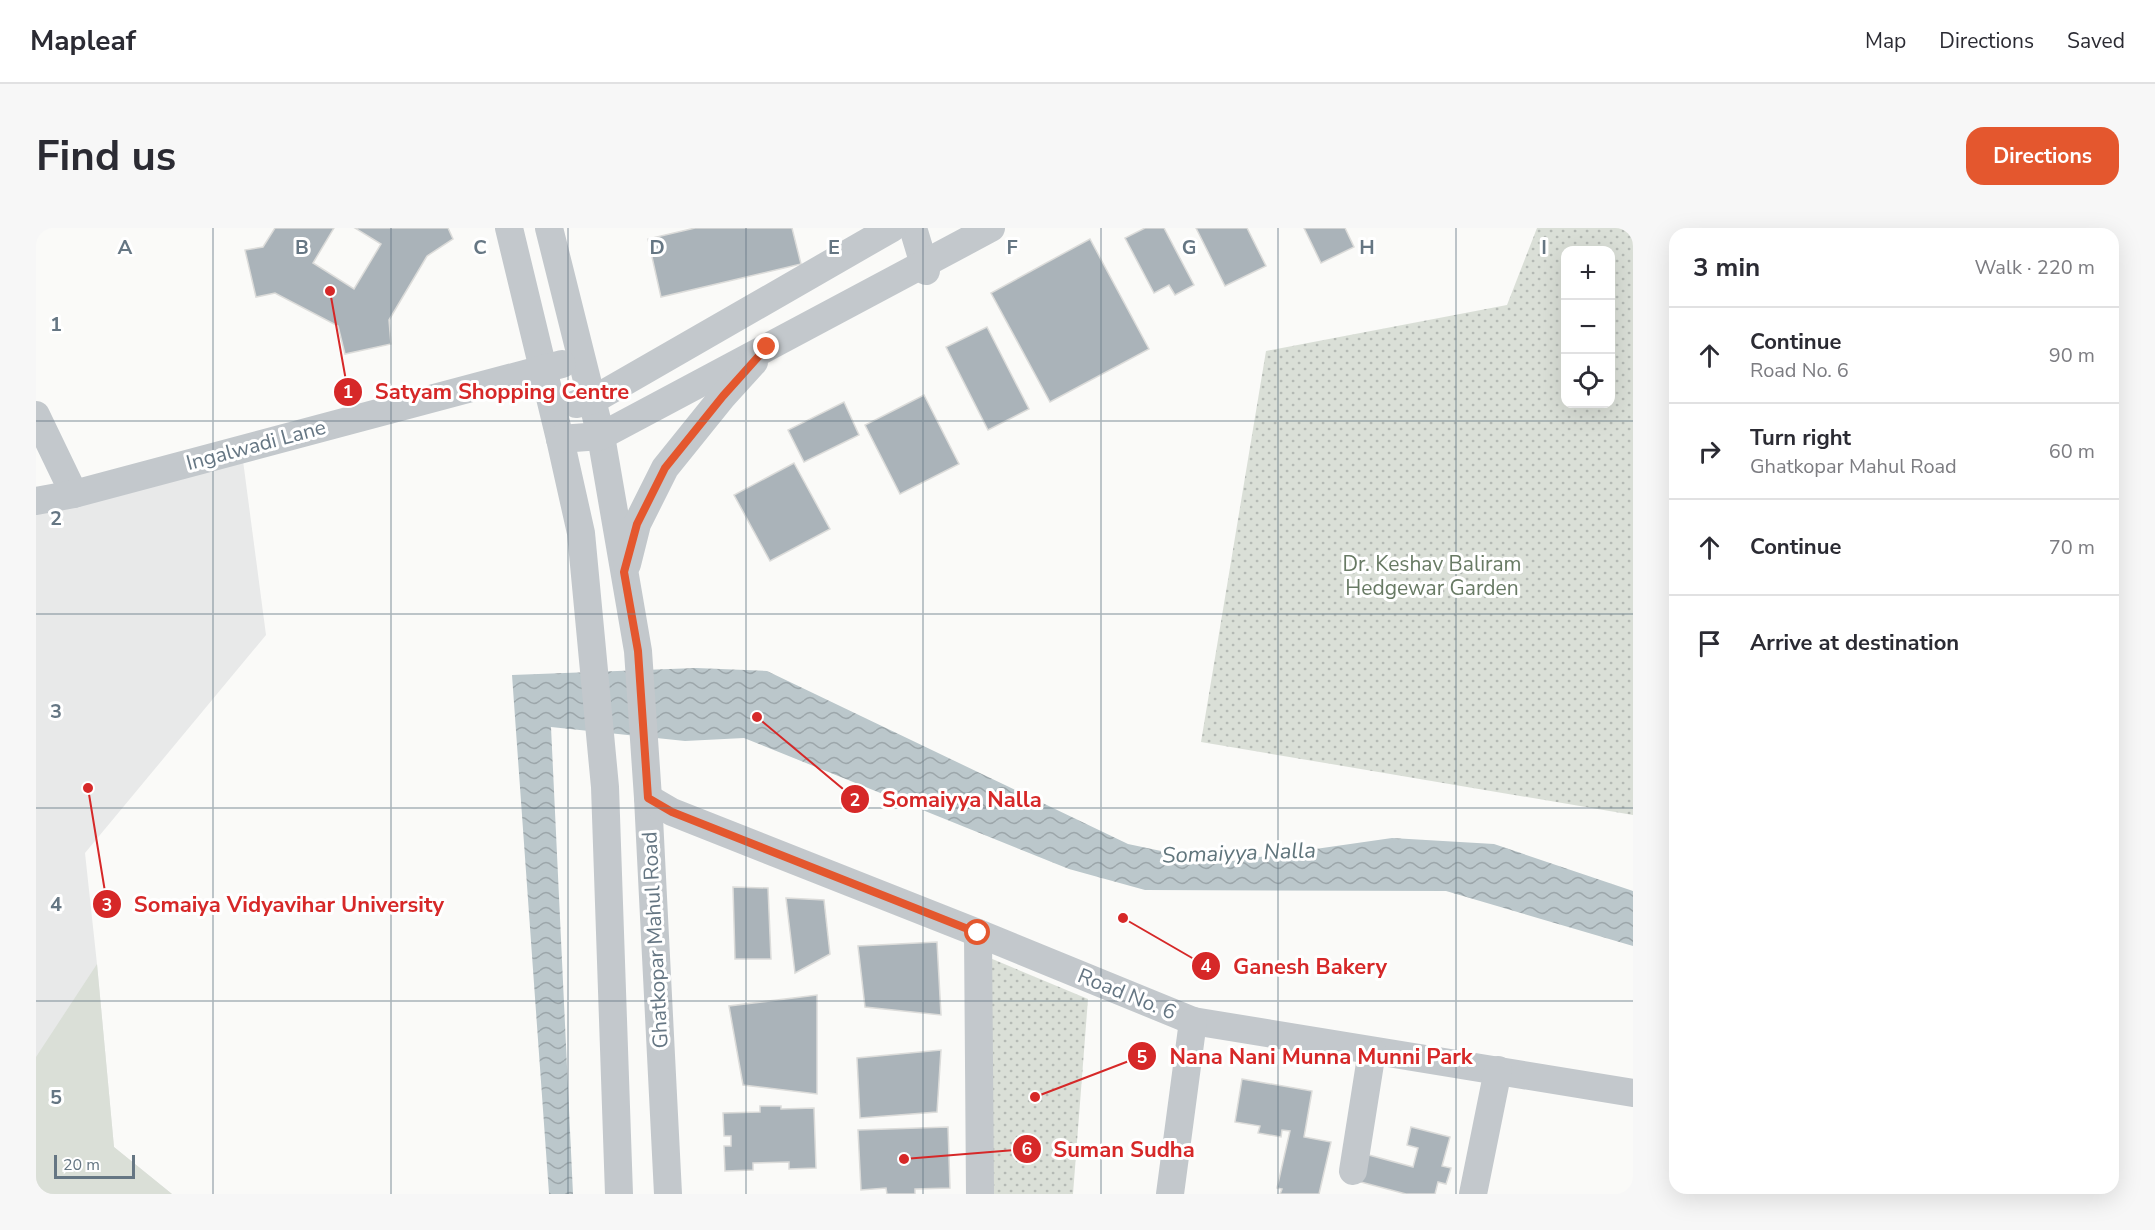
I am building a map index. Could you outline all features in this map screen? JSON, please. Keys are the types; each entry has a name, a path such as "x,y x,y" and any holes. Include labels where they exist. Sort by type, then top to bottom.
{"street":[{"name":"Ghatkopar Mahul Road","path":"509,228 544,368 581,533 605,787 619,1194"},
{"name":"Ghatkopar Mahul Road","path":"549,228 601,436 638,651 648,798 668,1194"},
{"path":"553,409 592,400 892,228"},
{"path":"913,228 925,268"},
{"path":"560,439 601,436 767,347 925,268 991,228"},
{"path":"624,572 637,524 665,468 723,396 767,347"},
{"name":"Ingalwadi Lane","path":"36,501 74,494 583,358"},
{"path":"36,415 74,494"},
{"name":"Road No. 6","path":"648,798 672,812 1193,1021 1633,1093"},
{"path":"978,933 980,1194"},
{"path":"1170,1194 1193,1021"},
{"path":"1353,1171 1372,1051"},
{"path":"1473,1194 1498,1071"}],"shaded area":[{"path":"242,453 266,635 85,853 114,1147 172,1194 36,1194 36,505"}],"green space":[{"name":"Dr. Keshav Baliram Hedgewar Garden","path":"1537,228 1633,228 1633,815 1201,742 1266,351 1507,305"},
{"path":"990,958 1088,999 1073,1194 990,1194"},
{"path":"97,964 114,1147 172,1194 36,1194 36,1057"}],"water":[{"path":"696,668 767,671 1128,844 1218,863 1392,838 1494,844 1633,891 1633,946 1446,891 1145,890 1069,869 744,738 685,741 551,727 573,1194 549,1194 512,675"}],"building":[{"path":"275,228 334,228 313,263 354,289 381,244 355,228 448,228 453,239 427,256 389,320 391,344 345,354 338,326 275,293 256,297 245,250 263,247"},
{"path":"695,228 792,228 801,264 661,297 648,239"},
{"path":"1145,228 1164,228 1194,285 1175,295 1169,285 1154,293 1125,238"},
{"path":"1196,228 1247,228 1266,266 1225,286"},
{"path":"1304,228 1345,228 1354,247 1321,263"},
{"path":"1090,239 1149,349 1050,402 991,293"},
{"path":"987,327 1029,409 988,430 946,347"},
{"path":"924,395 959,464 900,494 865,425"},
{"path":"844,402 859,435 804,462 788,430"},
{"path":"794,463 830,529 770,561 734,495"},
{"path":"733,887 768,888 771,959 735,959"},
{"path":"786,898 824,900 830,954 795,973"},
{"path":"937,942 941,1015 865,1007 858,946"},
{"path":"817,995 817,1094 743,1085 729,1006"},
{"path":"941,1050 937,1112 860,1118 857,1058"},
{"path":"1242,1079 1312,1091 1304,1137 1331,1142 1319,1194 1280,1194 1282,1189 1277,1188 1290,1131 1282,1130 1281,1137 1258,1133 1260,1126 1235,1122"},
{"path":"760,1106 781,1106 781,1109 814,1108 816,1168 789,1169 789,1162 753,1163 753,1170 725,1171 724,1146 731,1146 731,1136 724,1136 723,1113 760,1112"},
{"path":"948,1127 950,1188 915,1189 915,1194 887,1194 886,1188 861,1190 858,1130"},
{"path":"1411,1127 1450,1137 1442,1166 1451,1168 1446,1184 1438,1182 1435,1194 1406,1194 1357,1181 1365,1154 1413,1167 1418,1148 1407,1145"}],"place":[{"name":"Satyam Shopping Centre","path":"330,291"},
{"name":"Somaiyya Nalla","path":"757,717"},
{"name":"Somaiya Vidyavihar University","path":"88,788"},
{"name":"Ganesh Bakery","path":"1123,918"},
{"name":"Nana Nani Munna Munni Park","path":"1035,1097"},
{"name":"Suman Sudha","path":"904,1159"}],"route":[{"path":"767,347 723,396 665,468 637,524 624,572 638,651 648,798 672,812 978,933"}]}
